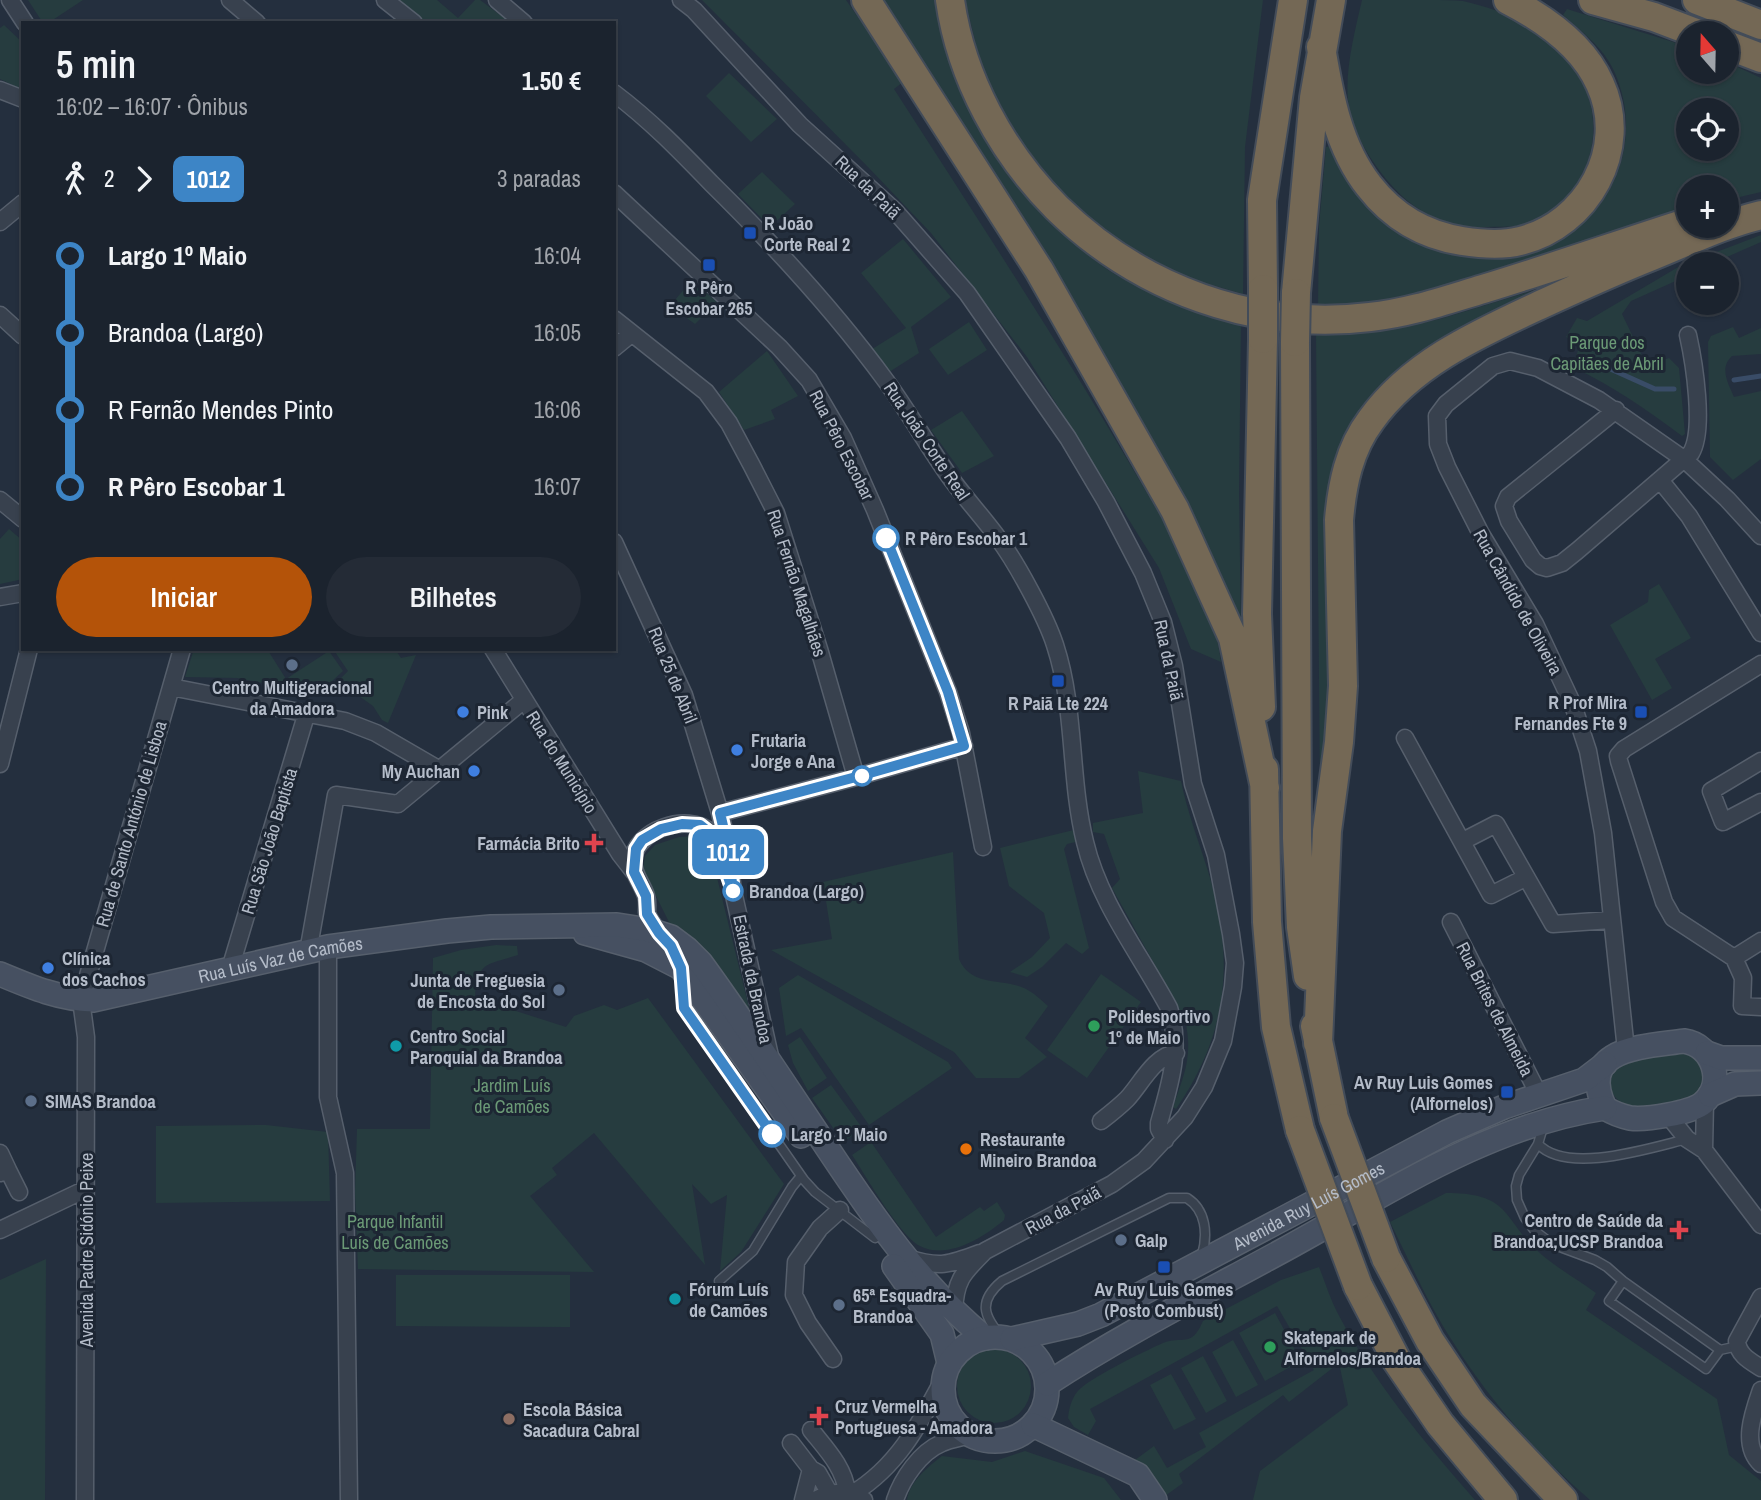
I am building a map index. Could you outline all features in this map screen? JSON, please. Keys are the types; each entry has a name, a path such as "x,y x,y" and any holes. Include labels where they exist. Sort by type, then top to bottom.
{"highway":[{"path":"866,0 1039,270 1175,510 1233,638 1265,788"},
{"path":"950,0 959,43 986,110 1003,141 1046,197 1094,241 1121,260 1158,281 1221,305 1276,317 1370,317 1420,308 1676,226"},
{"path":"1321,47 1328,89 1347,147 1368,185 1388,208 1406,222 1451,240 1480,244 1518,242 1557,224 1586,199 1597,183 1604,164 1609,146 1610,122 1601,85 1590,66 1543,19 1508,0"},
{"path":"1593,0 1676,25"},
{"path":"1697,0 1761,25"},
{"path":"1292,5 1262,200 1263,340 1257,614 1265,788 1267,922 1276,1027 1300,1130 1358,1286 1397,1361 1433,1413 1503,1500"},
{"path":"1330,7 1314,98 1296,293 1295,342 1297,838 1301,927 1318,1044 1334,1118 1386,1258 1430,1341 1473,1405 1563,1500"},
{"path":"1740,50 1761,58"},
{"path":"1739,208 1761,205"},
{"path":"1318,1044 1327,831 1339,742 1343,686 1339,520 1349,464 1361,436 1370,421 1402,385 1453,348 1610,273 1761,215"}],"street":[{"path":"10,0 24,21"},
{"path":"230,0 255,21"},
{"path":"385,0 411,21"},
{"path":"497,0 522,21"},
{"name":"Rua da Paiã","path":"681,0 694,10 800,125 895,211 967,293 1068,438 1143,573 1163,622 1174,666 1198,807 1216,855 1234,963 1230,1014 1204,1087 1185,1117 1144,1161 1112,1184 985,1251 956,1285 954,1312"},
{"path":"0,90 21,98"},
{"name":"Rua João Corte Real","path":"616,95 644,116 753,224 821,298 888,383 923,439 999,540 1042,617 1055,644 1069,704 1084,841 1107,900 1169,1008 1176,1036 1176,1053 1159,1123 1165,1140"},
{"name":"Rua Pêro Escobar","path":"616,195 749,318 808,380 843,438 948,692 964,746 983,847"},
{"path":"0,222 21,205"},
{"path":"0,315 21,334"},
{"name":"Rua Fernão Magalhães","path":"616,321 706,392 729,423 770,502 796,573 856,777"},
{"path":"616,346 631,334"},
{"path":"1688,335 1695,366 1697,429 1695,447 1685,460 1577,551 1554,566 1540,566 1509,521 1504,506 1508,496 1616,410 1685,460 1727,499 1761,536"},
{"name":"Rua Cândido de Oliveira","path":"1616,410 1538,368 1510,361 1493,366 1441,409 1437,416 1438,443 1447,467 1481,534 1535,624 1573,705 1592,770 1603,833 1626,1050"},
{"path":"1660,481 1689,516 1761,633"},
{"path":"0,500 21,517"},
{"name":"Rua 25 de Abril","path":"616,546 684,695 720,813"},
{"path":"0,597 21,593"},
{"path":"0,764 28,651"},
{"name":"Rua de Santo António de Lisboa","path":"81,1000 181,651"},
{"name":"Rua do Município","path":"494,651 620,854 634,872 646,896 653,923 671,946 681,968"},
{"path":"1761,664 1624,749 1618,756 1668,911 1679,922 1734,958 1744,978 1742,1006 1761,1007"},
{"path":"171,687 345,721 376,733 438,769"},
{"path":"349,1500 345,1174 328,1097 318,949 336,795 398,804 524,700"},
{"name":"Rua São João Baptista","path":"230,969 307,712"},
{"path":"1405,738 1491,895 1525,878"},
{"path":"720,813 964,746"},
{"path":"1592,770 1619,761"},
{"path":"1761,761 1710,791 1723,822 1761,802"},
{"name":"Estrada da Brandoa","path":"720,813 733,891 771,1063"},
{"path":"1463,842 1496,824 1553,924 1611,920"},
{"path":"634,872 634,856 642,840 661,829 700,825 714,836 733,891"},
{"name":"Rua Brites de Almeida","path":"1451,922 1539,1095"},
{"path":"653,923 687,948 701,963 871,1214 904,1257 954,1312 999,1338 1032,1352 1042,1367 1047,1384 1046,1399 1033,1425 1019,1436 1003,1441 986,1441 970,1436 957,1426 947,1412 943,1396 946,1372 942,1334 681,968 636,947 565,928 653,923"},
{"name":"Rua Luís Vaz de Camões","path":"0,974 52,995 81,1000 106,998 318,949 491,927 565,928"},
{"path":"1734,958 1761,941"},
{"name":"Avenida Padre Sidónio Peixe","path":"81,1000 86,1037 85,1500"},
{"path":"1761,1058 1721,1058 1707,1053 1696,1044 1684,1041 1626,1050 1617,1053 1605,1064 1597,1084 1605,1108 1615,1114 1643,1119 1689,1110 1735,1084 1761,1083"},
{"path":"1101,1121 1128,1098 1158,1061 1164,1056 1176,1053"},
{"path":"1704,1150 1708,1098 1715,1074 1707,1053"},
{"name":"Avenida Ruy Luís Gomes","path":"999,1338 1078,1324 1101,1315 1447,1132 1584,1080 1605,1064"},
{"name":"Avenida Ruy Luís Gomes","path":"1047,1384 1110,1346 1450,1159 1548,1120 1605,1108"},
{"path":"1667,1114 1687,1139 1704,1150 1761,1225"},
{"path":"0,1153 4,1171 19,1192"},
{"path":"0,1230 86,1189"},
{"path":"833,1359 808,1323 794,1295 796,1262 820,1228 840,1210"},
{"path":"904,1257 929,1265 942,1265 985,1251"},
{"path":"1761,1297 1738,1335 1738,1346 1745,1358 1761,1368"},
{"path":"791,1443 811,1469 818,1472 822,1497 854,1495 883,1472 900,1454 913,1436 946,1372 965,1347 999,1338"},
{"path":"1761,1390 1749,1435 1751,1452 1761,1464"},
{"path":"1033,1425 1138,1475 1155,1500"},
{"path":"811,1430 836,1463 854,1495"},
{"path":"895,1500 906,1478 928,1452 941,1443 970,1436"},
{"path":"803,1500 811,1469"}],"lane":[{"path":"681,968 684,1008 801,1176 816,1192 875,1238"},
{"path":"1548,1120 1516,1186 1517,1200 1525,1218 1535,1231 1552,1244 1607,1267 1720,1350"},
{"path":"1538,1144 1549,1154 1586,1159 1687,1139"},
{"path":"719,1281 753,1251 801,1176"},
{"path":"999,1338 987,1318 986,1307 989,1295 1002,1281 1169,1198 1187,1198 1199,1209 1205,1228 1205,1246 1200,1262"},
{"path":"1623,1281 1609,1300 1706,1369 1720,1350 1738,1346"}],"green space":[{"path":"28,0 83,0 51,21 42,21"},
{"path":"399,0 437,0 458,18 475,0 480,0 508,21 425,21"},
{"path":"702,0 846,0 903,82 894,89 1046,326 1174,539 1209,611 1221,662 1191,649 1159,568 1027,357 931,233"},
{"path":"879,0 934,0 953,67 979,127 1015,182 1037,208 1074,243 1108,270 1140,287 1241,324 1241,634 1217,565 1192,514"},
{"path":"965,0 1263,0 1245,147 1243,294 1184,277 1131,247 1086,217 1065,198 1022,145 983,73"},
{"path":"1362,0 1463,1 1495,10 1525,23 1564,53 1586,89 1592,112 1593,136 1589,158 1580,179 1566,197 1548,212 1525,224 1488,227 1449,223 1425,213 1404,198 1371,158 1358,136 1350,112 1347,88 1349,62"},
{"path":"1567,9 1676,43 1676,84 1740,84 1740,68 1761,78 1761,192 1739,197 1739,175 1676,175 1676,215 1452,285 1373,302 1318,306 1319,226 1326,147 1330,146 1359,193 1510,256 1542,248 1569,234 1592,214 1609,190 1621,163 1626,133 1624,102 1614,71 1591,40 1563,15"},
{"path":"4,25 21,41 21,89 0,79 0,28"},
{"path":"729,73 777,119 751,142 706,96"},
{"path":"762,172 795,204 770,227 738,194"},
{"name":"Parque dos Capitães de Abril","path":"1761,235 1761,242 1738,252 1717,252"},
{"path":"903,239 951,297 911,327 919,353 886,374 869,351 906,328 861,273"},
{"name":"Parque dos Capitães de Abril","path":"1676,268 1676,281 1631,301 1622,314 1647,366 1669,358 1679,368 1685,434 1682,436 1615,390 1572,367 1580,345 1566,337 1577,318 1587,321"},
{"path":"691,281 717,302 695,324 670,306"},
{"path":"1541,290 1448,337 1396,370 1367,411 1331,674 1326,779 1320,793 1316,334 1393,329 1440,319"},
{"path":"969,322 987,350 948,375 929,349"},
{"name":"Parque dos Capitães de Abril","path":"1733,327 1739,338 1761,328 1761,354 1732,356 1725,371 1734,397 1761,391 1761,459 1733,480 1710,457 1708,342 1711,336"},
{"path":"767,351 798,396 771,410 775,419 744,430 719,392"},
{"path":"962,411 994,456 962,473 931,430"},
{"path":"9,529 21,539 21,579 0,584 0,539"},
{"path":"1659,584 1691,638 1655,659 1672,688 1652,700 1610,625 1648,602 1649,590"},
{"path":"193,651 268,651 286,679 329,651 343,671 318,694 237,678 185,677"},
{"path":"334,651 396,651 401,658 416,655 388,723 382,720 373,706 338,681 348,671"},
{"path":"1138,771 1181,781 1216,900 1222,932 1224,962 1217,1022 1208,1051 1176,1109 1173,1107 1188,1054 1185,1019 1112,888 1120,879 1104,834 1093,832 1093,823 1143,813"},
{"path":"1078,829 1080,841 1067,844 1064,849 1089,948 1082,954 1066,943 1042,967 1027,977 1010,972 1032,957 1050,938 1044,913 1009,886 1000,848"},
{"path":"696,836 709,845 753,1024 673,930 643,870 645,856 655,845 679,837"},
{"path":"953,852 959,959 964,968 979,978 1024,988 1048,1006 1025,1038 1047,1057 1019,1078 976,1078 954,1052 771,950 832,939 823,882"},
{"name":"Jardim Luís de Camões","path":"496,945 517,946 518,955 491,963 481,971 475,998 566,1027 574,1016 604,1005 617,1010 648,998 784,1184 741,1252 720,1271 727,1195 711,1204 692,1184 705,1265 594,1133 552,1168 557,1175 530,1196 594,1272 358,1269 355,1192 357,1129 430,1129 433,958 461,950"},
{"name":"Polidesportivo 1º de Maio","path":"1101,974 1141,1002 1087,1078 1047,1050"},
{"path":"798,975 948,1062 952,1068 869,1125 801,1028 786,1036 779,988"},
{"path":"800,1037 827,1078 808,1091 793,1063 788,1045"},
{"path":"1683,1052 1695,1058 1703,1069 1705,1080 1702,1088 1695,1094 1675,1102 1635,1107 1626,1105 1613,1094 1610,1079 1620,1065 1642,1057"},
{"path":"831,1085 863,1129 843,1142 812,1098"},
{"path":"266,1125 328,1132 330,1201 156,1203 156,1126"},
{"path":"871,1142 936,1237 980,1207 984,1211 997,1202 1005,1215 1004,1220 986,1234 953,1249 930,1250 920,1246 893,1218 852,1155"},
{"path":"1446,1193 1468,1194 1495,1203 1542,1255 1596,1293 1586,1310 1717,1399 1729,1455 1761,1481 1761,1500 1590,1500 1551,1464 1499,1406 1467,1364 1435,1313 1390,1222"},
{"path":"46,1259 45,1500 0,1500 0,1280"},
{"path":"1319,1267 1337,1312 1383,1387 1475,1500 1253,1500 1260,1471 1348,1405 1339,1363 1289,1402 1283,1395 1179,1474 1183,1483 1165,1496 1135,1460 1154,1446 1167,1468 1206,1447 1199,1433 1314,1370 1277,1306 1090,1409 1096,1421 1088,1435 1074,1427 1068,1418 1077,1392 1104,1373 1163,1343 1186,1340 1199,1330 1203,1321 1281,1280"},
{"path":"396,1275 570,1275 570,1327 396,1326"},
{"name":"Skatepark de Alfornelos/Brandoa","path":"1275,1313 1301,1361 1265,1381 1239,1333"},
{"path":"1233,1340 1258,1385 1236,1397 1212,1352"},
{"path":"987,1349 1001,1349 1015,1355 1025,1365 1031,1386 1029,1400 1015,1417 1001,1423 987,1423 973,1417 963,1407 957,1393 957,1379 963,1365 973,1355"},
{"path":"1203,1356 1227,1401 1206,1413 1181,1368"},
{"path":"1171,1374 1196,1419 1174,1430 1150,1385"},
{"path":"1025,1451 1104,1478 1121,1500 907,1500 916,1481 942,1456 992,1462"}],"waterway":[{"path":"1586,358 1655,389 1674,389"},
{"path":"1734,380 1761,376"}],"bus line":[{"name":"1012","path":"772,1134 684,1008 681,968 671,946 647,914 646,896 634,872 634,856 642,840 661,829 682,824 700,825 714,836 733,891 720,813 964,746 948,692 886,538"}],"place":[{"name":"R João Corte Real 2","path":"750,233"},
{"name":"R Pêro Escobar 265","path":"709,265"},
{"name":"R Pêro Escobar 1","path":"886,538"},
{"name":"Centro Multigeracional da Amadora","path":"292,665"},
{"name":"R Paiã Lte 224","path":"1058,681"},
{"name":"Pink","path":"463,712"},
{"name":"R Prof Mira Fernandes Fte 9","path":"1641,712"},
{"name":"Frutaria Jorge e Ana","path":"737,750"},
{"name":"My Auchan","path":"474,771"},
{"name":"Farmácia Brito","path":"594,843"},
{"name":"Brandoa (Largo)","path":"733,891"},
{"name":"Clínica dos Cachos","path":"48,968"},
{"name":"Junta de Freguesia de Encosta do Sol","path":"559,990"},
{"name":"Polidesportivo 1º de Maio","path":"1094,1026"},
{"name":"Centro Social Paroquial da Brandoa","path":"396,1046"},
{"name":"Av Ruy Luis Gomes (Alfornelos)","path":"1507,1092"},
{"name":"SIMAS Brandoa","path":"31,1101"},
{"name":"Largo 1º Maio","path":"772,1134"},
{"name":"Restaurante Mineiro Brandoa","path":"966,1149"},
{"name":"Centro de Saúde da Brandoa;UCSP Brandoa","path":"1679,1230"},
{"name":"Galp","path":"1121,1240"},
{"name":"Av Ruy Luis Gomes (Posto Combust)","path":"1164,1267"},
{"name":"Fórum Luís de Camões","path":"675,1299"},
{"name":"65ª Esquadra- Brandoa","path":"839,1305"},
{"name":"Skatepark de Alfornelos/Brandoa","path":"1270,1347"},
{"name":"Cruz Vermelha Portuguesa - Amadora","path":"819,1416"},
{"name":"Escola Básica Sacadura Cabral","path":"509,1419"}],"park label":[{"name":"Parque Infantil Luís de Camões","path":"395,1231"}]}
